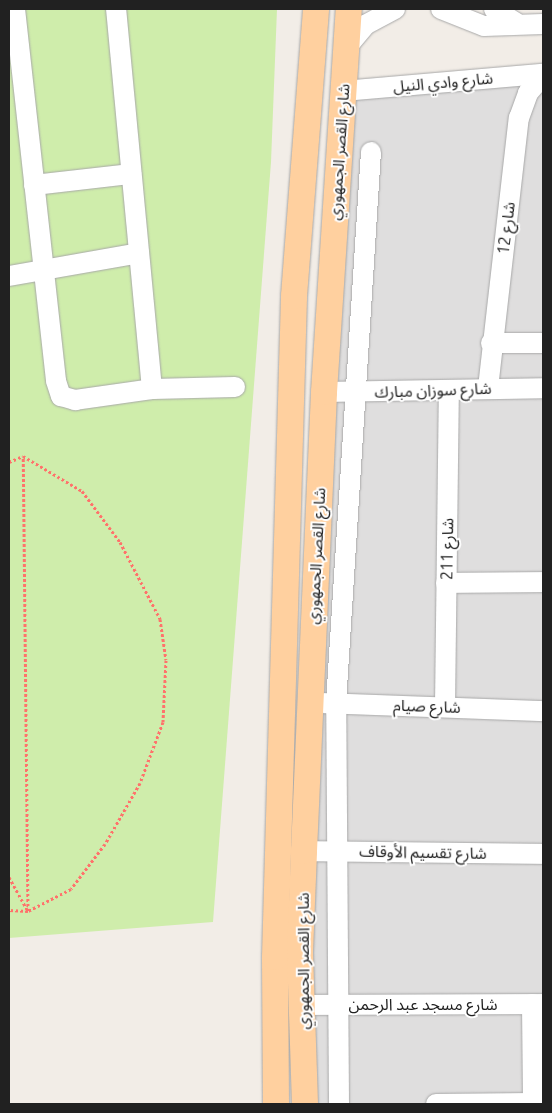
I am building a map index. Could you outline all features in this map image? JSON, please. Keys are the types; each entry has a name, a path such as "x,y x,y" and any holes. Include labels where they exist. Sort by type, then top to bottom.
{"main road":[{"name":"شارع القصر الجمهوري","path":"276,1104 275,957 293,306 316,9"},
{"name":"شارع القصر الجمهوري","path":"305,1104 300,952 304,851 324,392 349,9"}],"street":[{"path":"15,9 56,381 61,396 75,400 152,389 235,387"},
{"path":"116,9 152,389"},
{"path":"346,48 365,25 395,9"},
{"path":"441,9 460,12 484,26 516,23 543,24"},
{"path":"494,9 516,23"},
{"name":"شارع وادي النيل","path":"343,91 543,75"},
{"name":"شارع 12","path":"488,388 491,344 519,118 543,75"},
{"path":"340,1104 336,704 371,152"},
{"path":"34,185 132,174"},
{"path":"9,276 139,253"},
{"path":"491,344 543,343"},
{"name":"شارع سوزان مبارك","path":"324,392 543,388"},
{"name":"شارع 211","path":"445,707 449,390"},
{"path":"446,583 543,582"},
{"name":"شارع صيام","path":"310,703 543,711"},
{"name":"شارع تقسيم الأوقاف","path":"304,851 543,854"},
{"path":"436,1104 533,1104 538,1004"},
{"name":"شارع مسجد عبد الرحمن","path":"302,1005 538,1004"}],"path":[{"path":"9,462 22,456"},
{"path":"9,910 28,910 71,889 105,844 140,783 163,722 166,660 160,619 120,542 82,491 22,456"},
{"path":"22,456 28,910"},
{"path":"9,877 28,910"}],"shaded area":[{"path":"543,66 543,1104 302,1104 337,81"}],"green space":[{"path":"9,9 277,9 271,162 213,922 9,938"}]}
